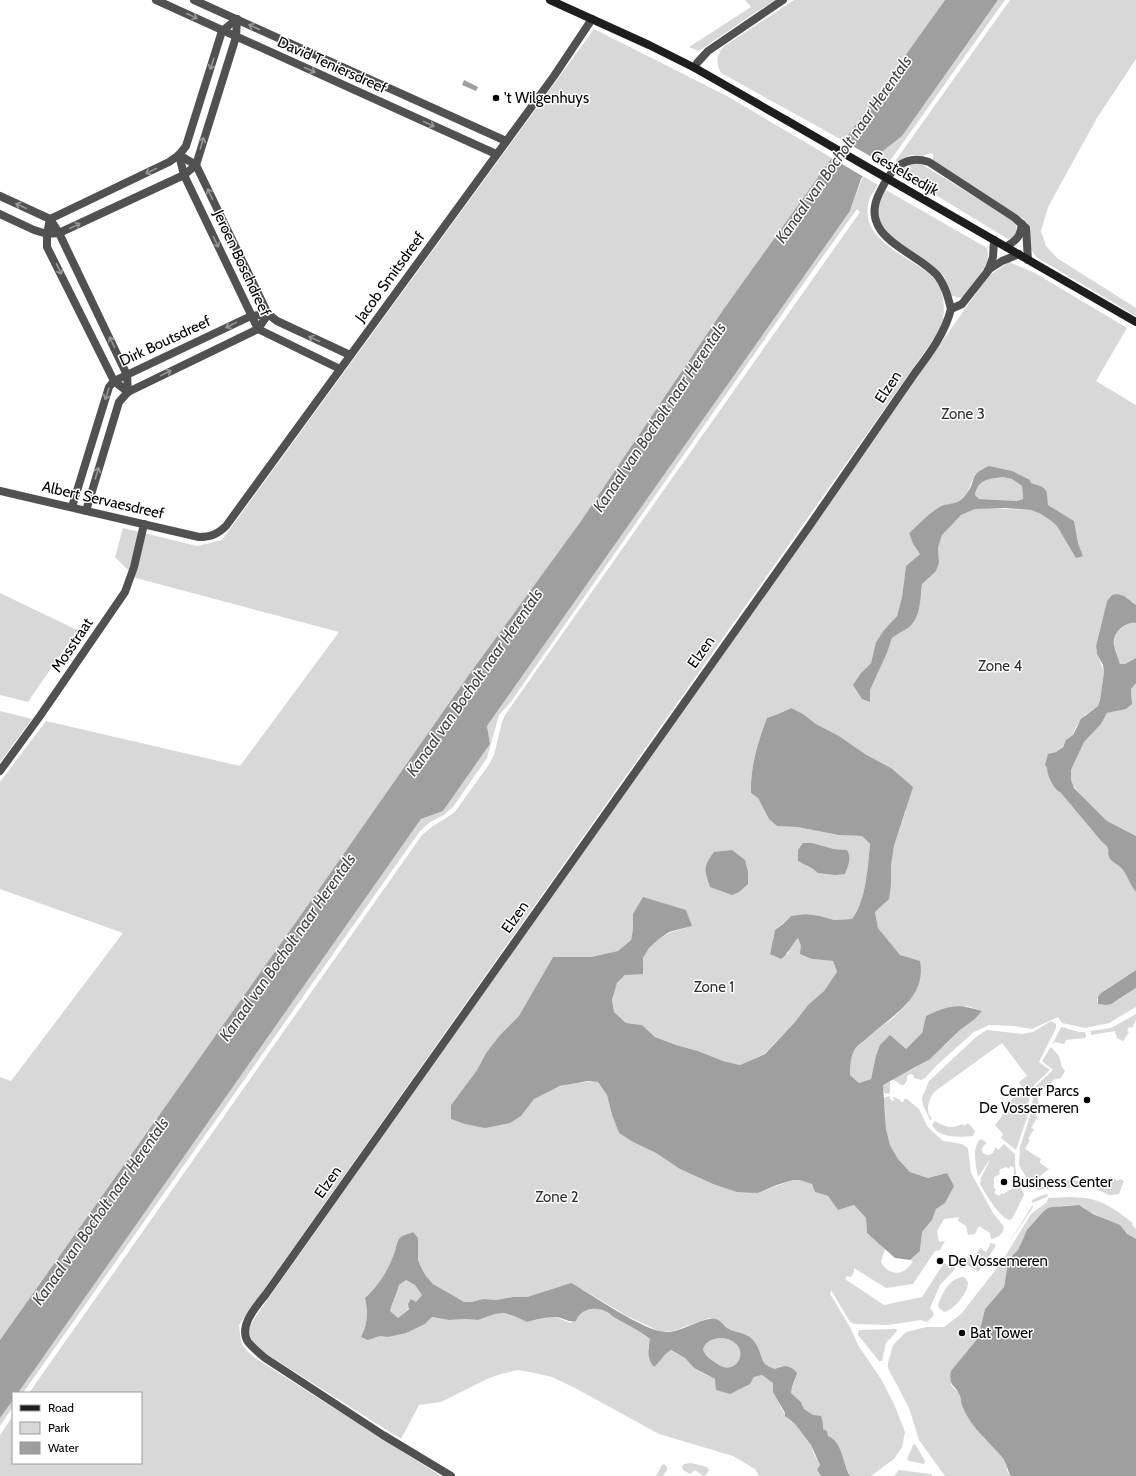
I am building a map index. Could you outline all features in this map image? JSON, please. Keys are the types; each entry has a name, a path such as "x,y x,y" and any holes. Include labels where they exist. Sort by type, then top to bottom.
{"main road":[{"name":"Gestelsedijk","path":"550,0 695,68 1136,322"}],"street":[{"name":"David Teniersdreef","path":"156,0 496,154"},
{"name":"David Teniersdreef","path":"194,0 506,141"},
{"path":"695,68 697,63 708,51 783,0"},
{"path":"50,219 169,162 179,155 186,146 222,31 237,19"},
{"path":"0,214 34,230 47,234 59,233 184,175 196,164 236,37 237,19"},
{"name":"Jacob Smitsdreef","path":"199,536 212,536 217,534 226,526 554,76 592,19"},
{"path":"179,155 196,164"},
{"name":"Jeroen Boschdreef","path":"179,155 184,175 258,329"},
{"path":"1019,254 1002,261 988,271 962,304 951,309 946,292 937,275 889,240 881,231 875,221 874,212 876,201 882,188 894,170 902,163 910,160 929,162 1022,224 1026,228 1028,260"},
{"name":"Jeroen Boschdreef","path":"196,164 268,314 258,329"},
{"path":"0,196 50,219 59,233 127,375 128,392"},
{"path":"50,219 47,234 48,247 114,381 128,392"},
{"path":"1006,247 1017,240 1022,224"},
{"path":"988,271 993,257 994,240"},
{"name":"Elzen","path":"451,1476 383,1435 265,1358 248,1342 245,1334 246,1325 261,1300 808,528 938,341 948,320 951,309"},
{"path":"268,314 277,321 350,355"},
{"name":"Dirk Boutsdreef","path":"72,507 109,387 114,381 252,316 268,314"},
{"path":"258,329 340,369"},
{"name":"Dirk Boutsdreef","path":"86,511 120,402 128,392 258,329"},
{"name":"Albert Servaesdreef","path":"0,491 199,536"},
{"name":"Mosstraat","path":"0,771 40,716 125,592 134,567 144,524"}],"green space":[{"path":"745,0 777,0 756,12 699,51 689,47 751,7"},
{"path":"794,0 945,0 844,141 721,73 719,69 718,57 723,47"},
{"path":"998,0 1005,0 887,165 876,158 902,136"},
{"path":"1010,0 1136,0 1136,59 1097,118 1048,207 1041,231 1046,246 1057,258 1136,308 1136,316 1036,257 1031,249 1029,225 1024,219 933,161 933,154 930,153 923,156 910,155 891,167"},
{"path":"594,29 727,96 832,158 723,310 581,521 468,676 0,1340 0,1077 11,1081 123,933 0,889 0,782 46,721 240,766 339,632 136,578 115,557 123,528 197,546 222,540"},
{"path":"914,163 923,165 1014,221 1017,229 1014,237 1008,239 898,172"},
{"path":"863,176 878,185 870,199 868,214 871,226 887,245 931,275 939,285 944,304 940,330 239,1325 242,1344 255,1358 441,1476 0,1476 0,1435 12,1417 12,1464 142,1464 142,1392 30,1392 422,835 454,813 488,766 494,755 505,715 860,212 857,209 510,703 499,715 487,758 453,807 444,815 430,822 420,831 24,1392 19,1392 421,819 443,811 490,744 487,726 850,211"},
{"path":"886,190 987,248 988,255 985,268 964,297 958,298 951,295 944,276 937,269 893,239 882,227 879,218 878,205"},
{"path":"1009,262 1035,273 1127,328 1096,381 1136,405 1136,605 1133,602 1112,595 1107,601 1096,646 1104,672 1098,706 1085,715 1075,728 1073,735 1061,748 1051,753 1048,772 1058,790 1102,842 1107,845 1109,857 1120,866 1136,892 1136,970 1105,990 1097,999 1098,1004 1108,1004 1118,1000 1136,988 1136,1007 1109,1023 1085,1028 1062,1023 1058,1017 1032,1029 1013,1026 989,1025 974,1032 937,1065 925,1078 921,1080 914,1078 913,1075 910,1074 907,1076 907,1080 904,1085 901,1085 893,1079 915,1068 944,1046 982,1011 967,1006 926,1016 922,1033 906,1049 873,1071 871,1079 859,1083 850,1075 850,1062 854,1050 871,1034 892,1019 908,1003 920,961 900,956 878,928 875,912 891,885 891,866 894,846 906,810 891,768 865,754 839,736 816,724 803,714 790,708 767,718 755,755 751,793 758,798 769,819 777,826 797,827 839,835 862,836 870,844 863,893 857,912 852,919 834,920 806,914 791,916 775,930 770,954 788,954 790,947 798,938 801,946 812,959 833,961 837,972 824,991 808,1005 795,1022 764,1054 740,1065 723,1061 655,1037 642,1025 626,1023 614,1012 612,1000 617,983 643,958 649,948 659,939 669,933 692,926 633,914 631,940 618,951 591,957 553,957 519,1017 500,1035 486,1053 477,1070 451,1105 521,1116 534,1099 548,1091 574,1083 598,1082 607,1095 612,1115 619,1133 633,1142 656,1153 680,1169 713,1184 758,1193 793,1180 800,1179 813,1184 815,1192 828,1196 838,1210 854,1205 866,1218 867,1233 885,1248 881,1262 884,1267 897,1273 906,1270 910,1266 913,1261 910,1260 920,1251 922,1232 932,1220 936,1209 945,1203 947,1173 928,1178 910,1172 898,1159 890,1145 886,1129 883,1098 889,1096 892,1101 895,1100 892,1098 894,1097 901,1102 903,1102 904,1099 907,1099 919,1109 927,1126 943,1141 962,1144 968,1148 971,1173 993,1213 1004,1227 999,1236 991,1239 990,1233 979,1226 975,1234 968,1235 966,1226 958,1221 959,1217 944,1219 937,1231 939,1242 945,1241 940,1250 935,1251 913,1284 886,1288 854,1268 854,1272 851,1277 847,1276 845,1279 884,1305 922,1297 944,1263 947,1265 949,1262 953,1264 955,1269 940,1285 930,1308 934,1315 927,1322 921,1320 888,1325 855,1324 850,1322 831,1290 830,1294 850,1327 858,1345 881,1379 894,1404 905,1432 902,1447 894,1459 871,1476 850,1476 839,1449 823,1429 823,1424 804,1409 801,1402 791,1393 795,1380 781,1366 775,1369 769,1368 761,1360 756,1344 747,1335 728,1329 721,1322 709,1318 673,1331 661,1332 627,1316 582,1289 561,1286 527,1297 513,1297 496,1300 483,1299 464,1303 433,1284 426,1276 418,1260 418,1238 413,1232 400,1238 385,1272 365,1298 367,1318 361,1337 389,1337 425,1324 432,1317 449,1320 478,1320 495,1314 504,1313 527,1322 555,1317 571,1323 584,1311 599,1309 608,1312 616,1319 625,1322 650,1339 648,1349 658,1364 665,1353 670,1350 685,1358 694,1368 716,1379 750,1384 754,1377 762,1375 773,1383 781,1408 788,1419 795,1424 811,1445 820,1465 817,1470 821,1476 759,1476 755,1469 733,1456 659,1434 552,1377 518,1370 489,1378 441,1402 419,1405 401,1439 265,1353 252,1342 248,1329 990,275","holes":["975,474 1030,480 1031,483 1043,488 1046,492 1048,505 1074,521 1078,543 1083,556 1064,536 1057,526 1041,514 1031,510 988,508 975,509 961,515 942,535 938,548 939,562 922,583 921,594 908,627 892,638 887,653 870,690 870,701 862,699 859,692 861,673 871,663 876,642 884,630 897,616 902,597 906,566 920,554 913,544 909,533 939,507 957,504 967,493","812,843 834,849 846,850 818,873 806,866"]},
{"path":"1003,477 1012,479 1022,486 1023,499 1017,501 979,499 975,495 976,490 981,483 989,479"},
{"path":"0,593 77,630 28,702 0,695"},
{"path":"1129,623 1136,623 1136,658 1123,665 1120,664 1114,642 1116,634 1119,630"},
{"path":"1136,683 1136,836 1107,821 1071,783 1070,776 1071,770 1084,742 1101,724 1107,713 1121,710 1132,700 1131,689"},
{"path":"0,711 32,719 0,762"},
{"path":"1136,1014 1136,1020 1132,1028 1129,1027 1127,1031 1129,1032 1123,1041 1117,1038 1115,1031 1091,1035 1091,1031 1111,1028"},
{"path":"1051,1021 1056,1024 1056,1028 1039,1062 1050,1070 1035,1084 1031,1092 1028,1105 1028,1114 1016,1150 1001,1138 1003,1134 995,1125 1006,1111 1004,1106 1023,1090 1019,1082 1027,1076 1002,1043 934,1092 928,1106 932,1119 930,1120 923,1105 922,1098 929,1081 976,1037 987,1030 1022,1034 1033,1032"},
{"path":"1062,1027 1079,1032 1085,1032 1086,1036 1085,1038 1066,1040 1063,1044 1055,1042 1052,1045"},
{"path":"1051,1047 1059,1056 1062,1067 1065,1071 1061,1078 1053,1080 1049,1087 1041,1089 1037,1096 1039,1104 1035,1111 1037,1118 1031,1128 1034,1129 1028,1139 1030,1140 1025,1149 1041,1159 1040,1163 1049,1169 1033,1182 1029,1182 1019,1165 1020,1147 1031,1113 1036,1086 1053,1070 1042,1061"},
{"path":"890,1081 889,1094 884,1093 882,1084"},
{"path":"935,1121 942,1125 951,1127 962,1124 964,1126 968,1123 975,1131 973,1136 956,1137 945,1135 935,1130 932,1125"},
{"path":"981,1139 987,1143 983,1146 982,1150 983,1153 987,1155 992,1154 996,1147 998,1150 1004,1144 1015,1154 1017,1176 1019,1185 1024,1195 1012,1219 1009,1220 1001,1214 980,1184 981,1178 991,1158 978,1177 975,1151 978,1142","holes":["1011,1166 1014,1168 1013,1188 999,1196 994,1193 996,1189 994,1188 994,1177 1000,1174 999,1170 1006,1167 1009,1169"]},
{"path":"1110,1176 1118,1181 1120,1179 1124,1181 1119,1194 1109,1195 1094,1188 1092,1185 1093,1182 1105,1185"},
{"path":"1054,1180 1088,1181 1087,1185 1082,1188 1037,1189"},
{"path":"1047,1194 1047,1197 1032,1203 1032,1200"},
{"path":"1071,1197 1091,1199 1105,1204 1115,1210 1133,1223 1132,1225 1136,1229 1136,1239 1105,1219 1083,1207 1075,1205 1059,1206 1024,1236 1018,1251 1012,1256 1007,1269 1004,1287 985,1309 978,1338 950,1377 951,1385 959,1394 968,1417 983,1437 1003,1458 1007,1465 1007,1471 1011,1476 945,1476 919,1440 909,1408 888,1368 893,1345 906,1332 926,1327 944,1327 961,1314 1001,1263 1031,1214 1047,1202 1048,1198"},
{"path":"1032,1206 1033,1207 1006,1247"},
{"path":"990,1243 995,1244 995,1247 979,1271 977,1272 967,1265 964,1268 960,1268 959,1263 966,1262 970,1255 974,1257 980,1248 986,1252"},
{"path":"964,1277 968,1282 966,1291 952,1308 944,1312 938,1305 944,1291 954,1280"},
{"path":"406,1280 415,1285 423,1295 398,1318 390,1311 399,1285"},
{"path":"896,1329 897,1331 886,1343 882,1361 879,1361 858,1335 859,1330"},
{"path":"720,1338 731,1340 737,1345 740,1352 740,1358 737,1364 731,1367 724,1367 716,1363 705,1354 703,1349 704,1346 712,1340"},
{"path":"12,1401 12,1408 0,1426 0,1418"},
{"path":"915,1444 925,1461 924,1464 909,1461 907,1459 913,1445"},
{"path":"691,1463 707,1467 709,1470 706,1475 703,1476 695,1470 690,1474 683,1470 682,1467 684,1464"},
{"path":"664,1464 667,1467 667,1470 663,1476 656,1476 662,1465"},
{"path":"899,1470 931,1474 932,1476 894,1476"}],"water":[{"name":"Kanaal van Bocholt naar Herentals","path":"945,0 998,0 902,136 878,155 861,179 850,211 487,726 490,744 443,811 421,819 19,1392 12,1392 12,1401 0,1418 0,1340 468,676 581,521 723,310"},
{"path":"464,80 478,87 476,91 462,85"},
{"path":"989,466 1012,471 1030,480 1031,483 1044,488 1047,492 1048,505 1074,521 1078,543 1083,556 1076,558 1057,526 1041,514 1031,510 1005,508 975,509 961,515 942,535 938,548 939,562 936,571 922,584 918,614 908,628 892,638 887,653 870,690 870,702 862,699 853,685 861,673 871,663 876,642 884,630 897,616 902,597 906,566 920,554 913,544 909,533 938,508 960,501 970,488 975,475 982,469","holes":["1003,477 1012,479 1022,486 1023,499 1017,501 979,499 975,495 976,490 981,483 985,481"]},
{"path":"1117,594 1124,596 1136,605 1136,623 1128,624 1120,629 1115,636 1114,641 1114,647 1120,664 1125,664 1136,658 1136,683 1131,689 1132,704 1126,709 1107,713 1101,724 1084,742 1071,770 1071,780 1074,788 1107,821 1136,836 1136,892 1123,870 1110,859 1107,847 1055,788 1050,780 1045,765 1048,754 1056,752 1063,747 1066,740 1073,735 1081,719 1098,706 1104,672 1103,665 1097,654 1096,646 1107,601 1112,595"},
{"path":"791,708 803,714 816,724 839,736 865,754 891,768 913,787 894,846 889,899 875,912 878,928 900,955 920,961 921,974 918,986 913,996 905,1006 855,1049 851,1060 850,1075 859,1083 871,1079 880,1045 890,1035 906,1049 922,1033 926,1016 941,1009 953,1006 966,1007 982,1011 930,1059 883,1085 886,1129 890,1145 898,1159 910,1172 928,1178 947,1173 954,1186 945,1203 936,1209 932,1220 922,1232 920,1251 910,1260 895,1258 867,1233 866,1218 854,1205 838,1210 828,1196 815,1192 812,1184 800,1180 793,1180 758,1193 737,1192 713,1184 680,1169 656,1153 633,1142 619,1133 612,1115 607,1095 598,1082 588,1081 560,1086 534,1099 521,1116 510,1123 485,1128 465,1124 451,1119 451,1105 477,1070 486,1053 500,1035 519,1016 553,957 591,957 618,951 631,940 633,914 643,897 686,910 692,926 669,932 659,939 649,948 643,958 643,974 625,975 617,983 612,1000 614,1012 626,1023 642,1025 655,1037 723,1061 740,1065 765,1054 795,1022 808,1005 824,991 837,972 833,961 812,959 800,954 801,946 798,938 781,959 770,954 775,930 791,916 806,914 834,920 852,919 857,912 863,893 870,844 862,836 839,835 797,827 777,826 769,819 758,798 751,793 755,755 767,718"},
{"path":"803,843 812,843 834,849 847,850 849,859 845,874 835,875 818,873 798,861 798,850"},
{"path":"732,850 745,860 748,872 748,884 739,892 732,895 710,887 706,866 714,852"},
{"path":"1136,970 1136,988 1111,1004 1098,1004 1098,997 1101,993"},
{"path":"1079,1205 1093,1214 1120,1225 1127,1234 1136,1239 1136,1476 1011,1476 1004,1459 974,1426 965,1412 960,1396 951,1383 951,1371 978,1338 985,1309 1004,1287 1008,1263 1018,1250 1027,1230 1048,1208"},
{"path":"413,1232 418,1238 418,1260 426,1276 433,1284 464,1302 472,1302 483,1299 496,1300 513,1297 527,1297 571,1283 618,1312 645,1326 657,1330 671,1332 711,1319 720,1321 727,1328 750,1337 756,1344 766,1365 775,1369 784,1366 789,1367 797,1373 791,1393 801,1402 804,1409 813,1415 821,1416 823,1429 827,1431 828,1436 833,1439 842,1453 850,1476 821,1476 817,1470 820,1465 811,1445 795,1424 785,1416 785,1413 773,1392 773,1383 762,1375 754,1377 750,1384 730,1394 716,1390 715,1379 694,1368 685,1358 671,1350 654,1367 650,1361 649,1354 650,1339 602,1310 589,1309 581,1313 576,1321 568,1321 555,1317 527,1322 504,1313 495,1314 478,1320 449,1320 432,1317 425,1324 406,1333 388,1337 380,1336 368,1340 361,1337 367,1318 365,1298 385,1272 395,1252 399,1239","holes":["406,1280 415,1285 422,1295 416,1302 411,1299 408,1304 409,1309 398,1318 390,1311 399,1285","720,1338 731,1340 737,1345 740,1352 740,1358 737,1364 731,1367 724,1367 716,1363 705,1354 703,1349 704,1346 708,1342"]}],"pier":[{"path":"842,140 877,160 864,177 830,157"}],"place":[{"name":"'t Wilgenhuys","path":"496,98"},
{"name":"Center Parcs De Vossemeren","path":"1087,1100"},
{"name":"Business Center","path":"1004,1182"},
{"name":"De Vossemeren","path":"940,1261"},
{"name":"Bat Tower","path":"962,1333"}],"park label":[{"name":"Zone 3","path":"963,414"},
{"name":"Zone 4","path":"1000,666"},
{"name":"Zone 1","path":"714,987"},
{"name":"Zone 2","path":"557,1197"}]}
